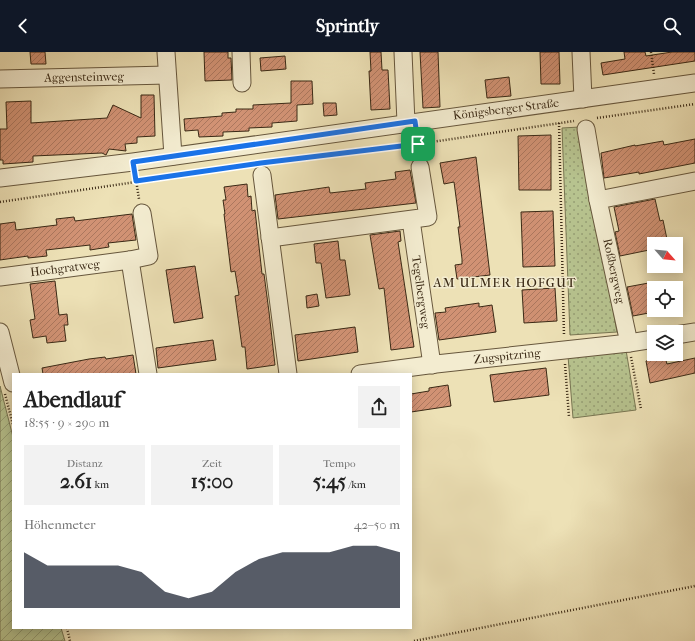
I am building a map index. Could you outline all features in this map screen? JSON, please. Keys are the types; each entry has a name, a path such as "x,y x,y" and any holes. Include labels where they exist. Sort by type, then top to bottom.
{"street":[{"path":"166,52 173,156"},
{"path":"241,52 242,84"},
{"path":"403,52 411,122"},
{"path":"581,52 583,99"},
{"name":"Aggensteinweg","path":"0,79 167,76"},
{"name":"Königsberger Straße","path":"0,178 133,162 695,83"},
{"name":"Roßbergweg","path":"585,123 598,200 629,343"},
{"path":"261,167 288,373"},
{"path":"270,238 428,217 420,167"},
{"path":"598,200 695,181"},
{"name":"Hochgratweg","path":"0,277 130,260 149,256 142,213"},
{"name":"Tegelbergweg","path":"411,220 432,365"},
{"path":"130,260 148,373"},
{"path":"683,334 695,332"},
{"path":"1,337 8,387"},
{"name":"Zugspitzring","path":"368,373 647,340"}],"path":[{"path":"651,52 656,88"},
{"path":"0,202 136,181 261,167 559,123 585,123 695,104"},
{"path":"411,122 418,144 420,167"},
{"path":"559,123 564,350 569,417"},
{"path":"133,162 142,213"},
{"path":"629,343 642,409"},
{"path":"8,387 12,417"},
{"path":"414,641 695,586"},
{"path":"67,629 70,641"}],"green space":[{"path":"580,127 617,332 570,335 562,128"},
{"path":"626,350 636,410 573,418 568,356"},
{"path":"0,386 12,433 12,629 61,629 65,641 0,641"}],"building":[{"path":"30,52 45,52 46,64 31,64"},
{"path":"204,52 228,52 228,58 231,58 232,80 205,81"},
{"path":"370,52 381,52 382,70 388,70 390,109 371,110 369,71 371,71"},
{"path":"420,52 438,52 440,107 423,108"},
{"path":"540,52 559,52 560,84 541,84"},
{"path":"624,52 645,52 646,56 672,52 695,52 695,61 603,75 601,63 625,59"},
{"path":"285,56 286,69 261,71 260,58"},
{"path":"509,77 511,96 487,98 485,80"},
{"path":"291,81 312,81 313,104 297,105 297,121 272,123 272,127 249,128 249,131 223,132 223,136 199,137 198,130 185,131 184,119 222,116 222,113 236,112 236,109 253,109 253,105 291,103"},
{"path":"141,95 154,95 155,136 137,137 137,143 125,144 126,151 109,149 106,155 102,153 33,156 33,162 3,164 3,160 0,160 0,129 7,129 6,102 31,101 31,123 107,118 113,105 141,118"},
{"path":"323,103 336,103 337,115 324,116"},
{"path":"551,135 551,190 519,190 518,136"},
{"path":"695,139 695,163 639,174 639,172 604,178 601,153 635,145 663,141 664,145"},
{"path":"476,157 490,275 457,279 455,265 462,264 462,259 458,227 460,227 454,182 444,184 440,163"},
{"path":"410,170 416,203 278,219 275,195 329,187 330,193 366,189 365,183 396,179 395,172"},
{"path":"247,184 248,197 251,196 252,211 255,210 262,274 264,274 275,365 247,369 245,347 242,347 235,296 239,295 235,271 231,272 223,200 226,200 224,187"},
{"path":"655,199 660,221 663,220 667,237 647,237 647,250 620,256 615,232 619,231 614,207"},
{"path":"553,211 555,266 523,267 521,212"},
{"path":"132,214 136,240 108,243 109,247 90,250 90,245 46,250 47,256 28,258 28,256 0,260 0,224 15,222 16,230 57,225 56,219 74,217 75,221"},
{"path":"400,231 401,241 398,242 414,347 391,350 384,288 379,289 370,235"},
{"path":"338,241 340,260 345,260 350,295 326,298 321,263 316,263 314,244"},
{"path":"195,266 203,318 174,323 166,270"},
{"path":"55,281 59,315 67,314 68,325 64,325 66,341 47,343 46,336 33,338 30,320 35,319 30,284"},
{"path":"647,283 647,313 633,316 627,287"},
{"path":"555,288 557,321 524,323 522,290"},
{"path":"317,294 319,306 307,308 306,296"},
{"path":"479,303 479,307 492,305 496,332 439,340 435,313 446,312 445,308"},
{"path":"355,327 358,352 298,361 295,335"},
{"path":"213,340 216,360 158,368 156,348"},
{"path":"133,355 136,373 43,373 42,368 89,359 105,357 106,359"},
{"path":"695,358 695,373 650,383 646,361 666,361 667,364"},
{"path":"546,368 549,395 494,402 490,375"},
{"path":"448,385 451,406 412,412 412,394 429,391 429,388"}],"district":[{"name":"AM ULMER HOFGUT","path":"505,282"}],"route":[{"path":"415,121 418,144 261,163 136,181 133,162 415,121"}]}
